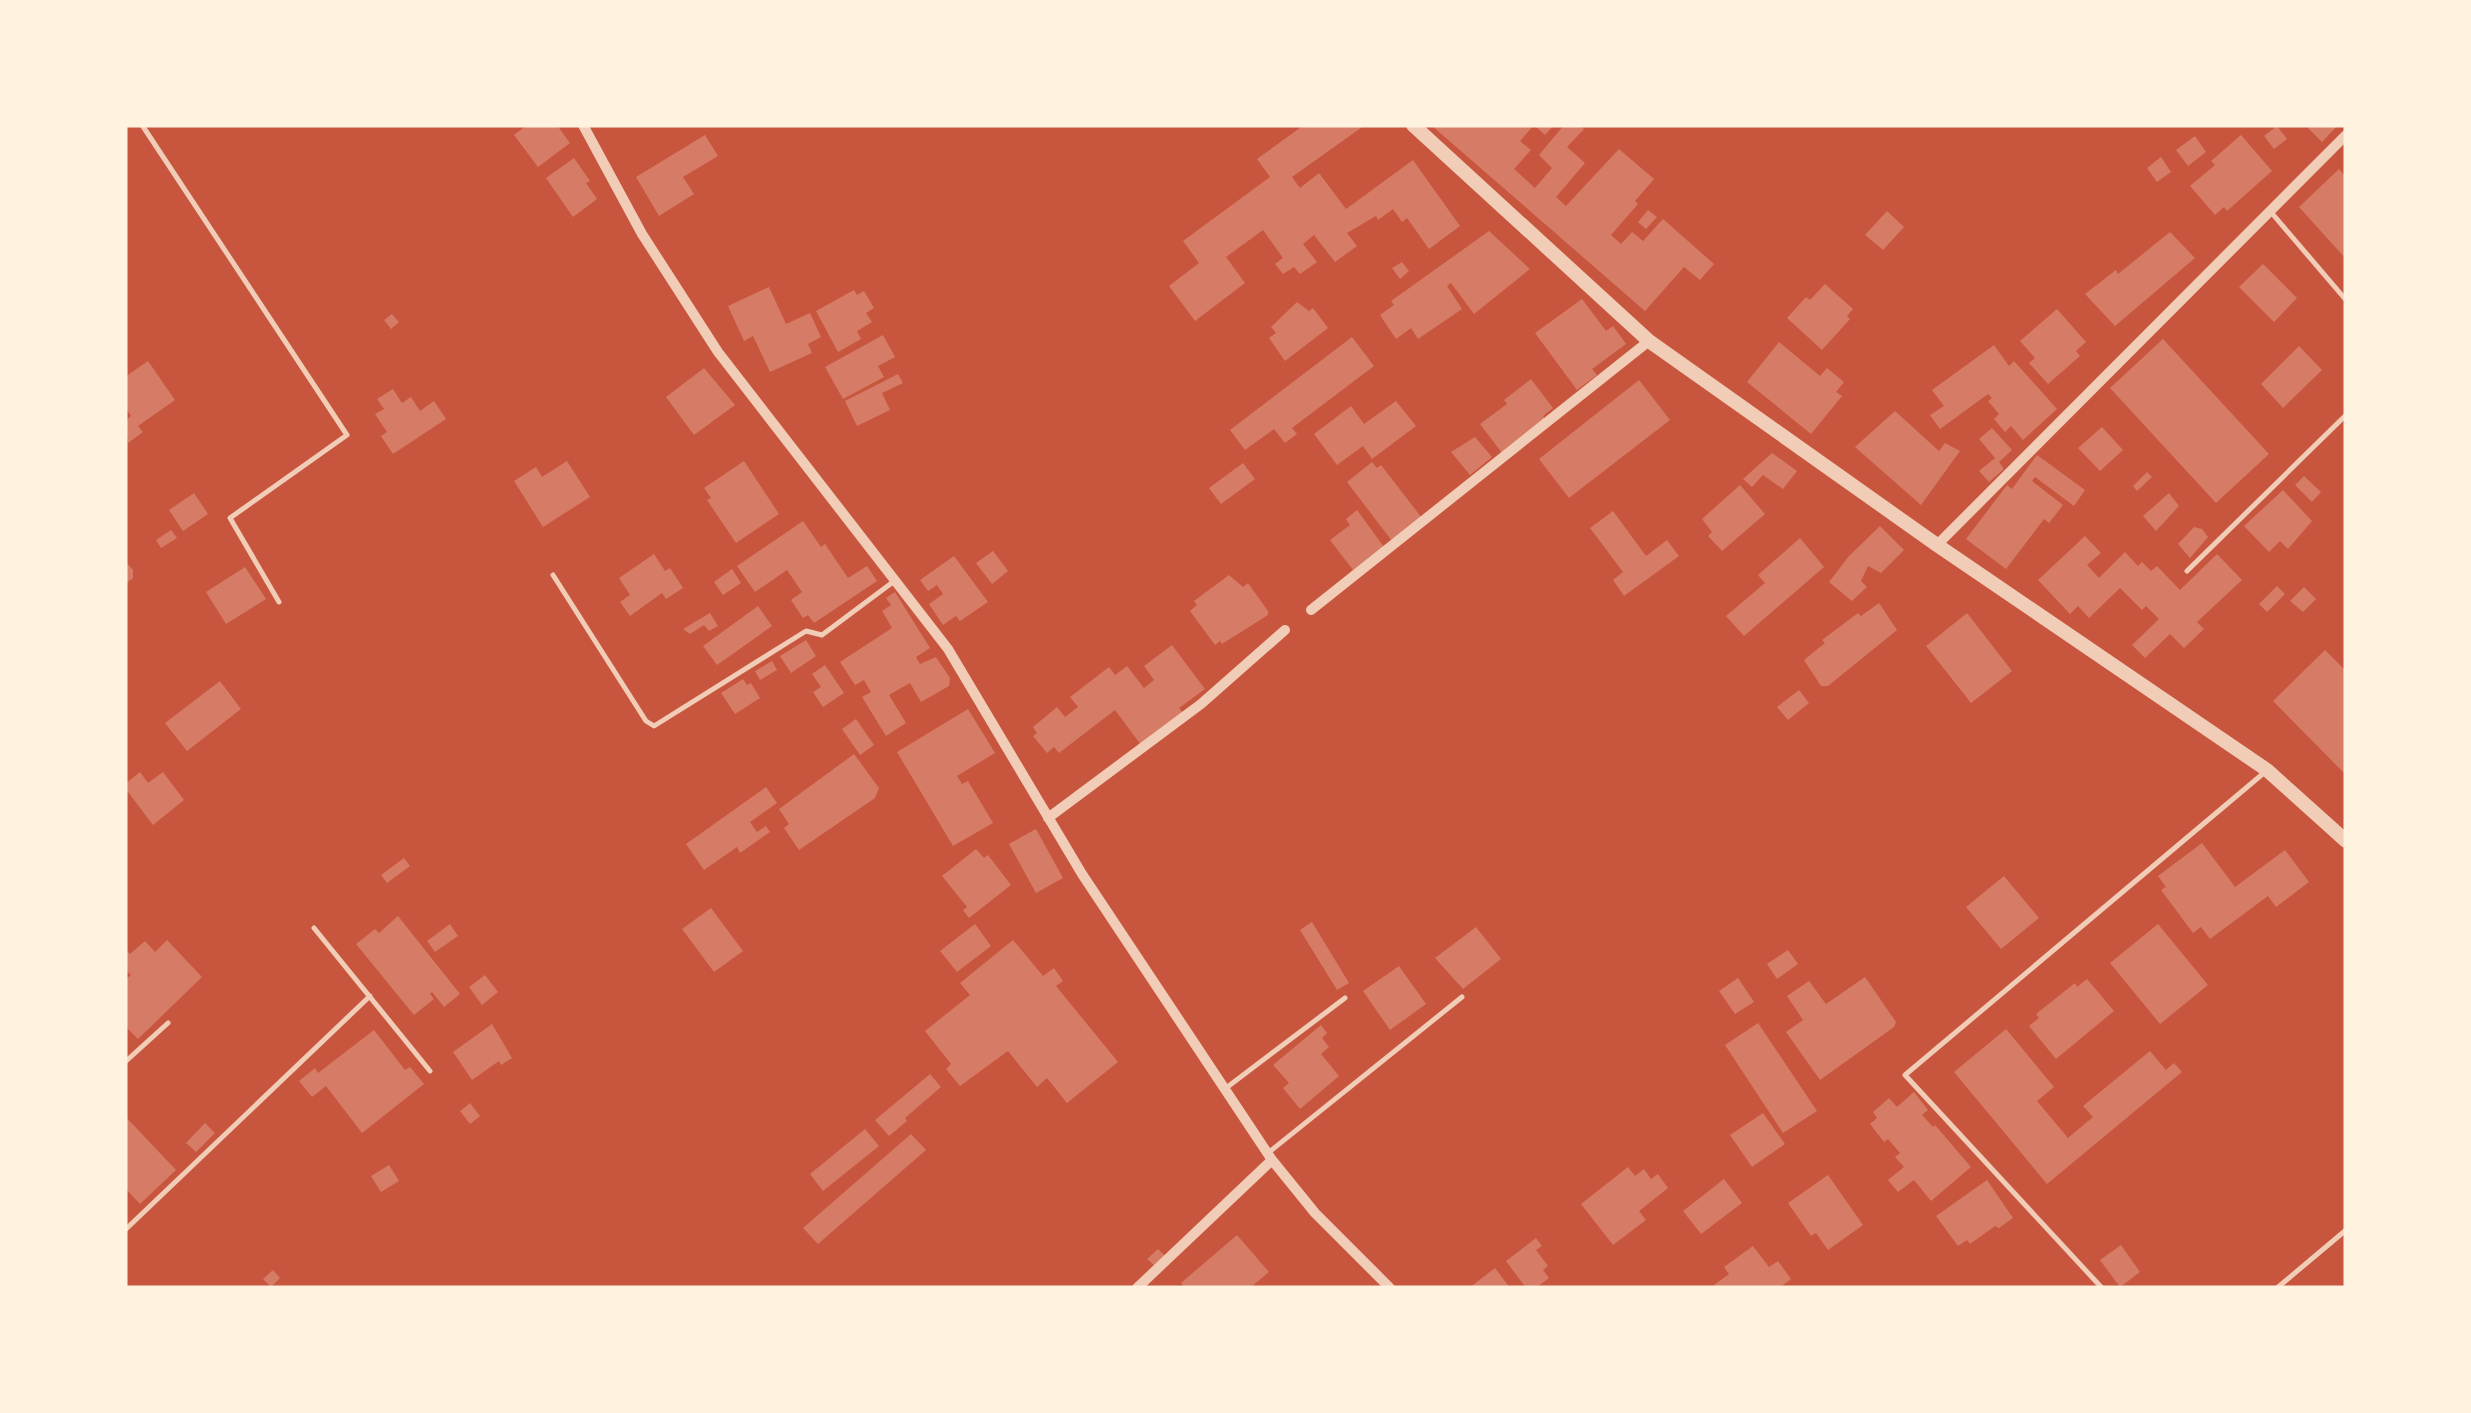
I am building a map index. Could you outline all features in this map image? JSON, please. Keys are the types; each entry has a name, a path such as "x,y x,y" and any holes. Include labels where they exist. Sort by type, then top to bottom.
{"street":[{"path":"584,125 642,234 718,352 948,649 1082,874 1270,1156 1315,1213 1390,1288"},
{"path":"1414,125 1649,341 1937,545 2267,770 2346,841"},
{"path":"1937,545 2346,135"},
{"path":"1311,610 1649,341"},
{"path":"1048,818 1201,704 1284,630"},
{"path":"1137,1288 1270,1156"}],"lane":[{"path":"142,125 347,435 230,518 279,602"},
{"path":"2270,211 2346,300"},
{"path":"2187,571 2346,415"},
{"path":"553,575 646,720 654,726 806,631 822,636 896,580"},
{"path":"2102,1288 1905,1075 2267,770"},
{"path":"314,928 430,1070"},
{"path":"125,1230 370,996"},
{"path":"1270,1156 1462,996"},
{"path":"1226,1088 1345,998"},
{"path":"125,1062 168,1023"},
{"path":"2277,1288 2346,1230"}],"building":[{"path":"527,125 557,125 570,143 538,167 514,135"},
{"path":"1304,125 1365,125 1292,177 1300,188 1319,173 1346,209 1413,160 1460,226 1429,249 1407,218 1402,222 1393,209 1347,233 1357,246 1335,262 1314,235 1303,244 1317,262 1300,274 1294,267 1283,274 1275,264 1283,258 1263,230 1226,257 1245,283 1195,321 1169,286 1199,263 1183,241 1270,177 1257,159"},
{"path":"1431,125 1534,125 1520,141 1531,150 1514,169 1535,188 1552,168 1539,155 1564,125 1580,125 1584,129 1567,147 1585,163 1556,197 1566,206 1619,149 1654,179 1611,235 1621,244 1632,232 1643,241 1663,219 1714,264 1700,280 1684,267 1645,311"},
{"path":"1534,125 1554,125 1545,135"},
{"path":"2305,125 2338,125 2322,142"},
{"path":"2277,126 2287,139 2274,149 2264,136"},
{"path":"705,135 718,156 683,177 694,194 659,216 636,177"},
{"path":"2241,135 2272,171 2227,211 2224,207 2215,215 2190,186"},
{"path":"2195,136 2206,152 2188,166 2176,150"},
{"path":"2161,157 2171,172 2157,182 2147,168"},
{"path":"574,158 597,199 573,217 546,178"},
{"path":"2339,169 2346,177 2346,259 2299,207"},
{"path":"1648,210 1657,217 1646,229 1638,222"},
{"path":"1887,211 1904,227 1883,250 1865,235"},
{"path":"1489,231 1530,269 1474,314 1451,283 1447,286 1462,309 1418,339 1411,328 1396,339 1380,315 1394,305 1391,301"},
{"path":"2170,232 2195,258 2115,326 2085,294 2116,270 2118,274"},
{"path":"1402,262 1409,271 1400,279 1392,268"},
{"path":"2263,264 2297,298 2274,322 2239,287"},
{"path":"1825,284 1853,309 1847,316 1850,319 1822,350 1787,318"},
{"path":"769,287 786,324 810,313 821,337 808,344 812,353 770,372 753,336 744,341 728,306"},
{"path":"854,290 857,295 864,291 874,308 866,313 872,322 857,331 861,339 838,352 816,311"},
{"path":"1582,299 1606,331 1613,326 1626,344 1592,369 1597,375 1577,390 1535,333"},
{"path":"1297,302 1309,311 1313,308 1328,328 1285,361 1269,338 1276,333 1271,327"},
{"path":"2057,309 2086,342 2076,351 2080,356 2048,384 2029,363 2035,358 2020,341"},
{"path":"392,314 399,322 391,329 384,320"},
{"path":"883,335 895,357 878,366 884,377 843,399 825,367"},
{"path":"1352,337 1374,366 1292,428 1297,434 1285,443 1274,429 1245,450 1230,430"},
{"path":"2163,339 2269,454 2216,503 2110,388"},
{"path":"1779,342 1820,376 1827,368 1844,382 1836,392 1842,396 1811,434 1747,382"},
{"path":"1994,345 2009,366 2014,361 2057,409 2023,440 2011,426 2005,432 1994,419 1999,414 1988,401 1992,398 1988,394 1940,429 1930,415 1944,406 1932,390"},
{"path":"2299,346 2322,370 2283,408 2261,384"},
{"path":"148,361 175,400 138,426 143,432 128,443 125,421 131,416 125,407 125,377"},
{"path":"704,368 735,405 694,435 666,397"},
{"path":"898,374 903,383 882,393 890,410 857,426 845,401"},
{"path":"1531,379 1553,408 1543,416 1546,420 1502,453 1480,424"},
{"path":"1639,380 1670,420 1569,498 1539,459"},
{"path":"393,389 402,403 411,397 420,411 434,401 446,419 393,454 381,436 387,432 375,414 384,409 377,399"},
{"path":"1396,401 1416,426 1372,459 1363,446 1337,465 1314,434 1351,406 1364,424"},
{"path":"1895,411 1939,451 1945,443 1960,451 1921,505 1855,447"},
{"path":"2102,427 2123,450 2100,471 2078,448"},
{"path":"1992,428 2012,450 1999,462 2004,469 1989,482 1979,471 1995,458 1979,439"},
{"path":"1475,437 1492,457 1470,475 1451,452"},
{"path":"1772,453 1797,471 1783,489 1763,475 1752,487 1743,479"},
{"path":"2037,455 2085,490 2074,506 2035,477 2032,481 2063,505 2049,523 2044,519 2006,569 1966,539 2007,485 2012,489"},
{"path":"567,461 590,497 543,527 514,481 536,467 542,477"},
{"path":"744,461 779,514 736,543 707,500 711,498 704,488"},
{"path":"1372,462 1377,468 1381,465 1422,518 1392,541 1347,482"},
{"path":"1243,463 1255,479 1221,504 1209,488"},
{"path":"2147,472 2152,477 2137,491 2133,486"},
{"path":"2304,476 2321,492 2312,502 2295,485"},
{"path":"1740,485 1765,514 1722,551 1708,536 1712,532 1702,519"},
{"path":"2283,490 2312,521 2288,549 2280,541 2269,552 2244,526"},
{"path":"194,493 208,514 183,531 169,510"},
{"path":"2169,493 2179,506 2156,531 2143,516"},
{"path":"1357,510 1384,547 1353,570 1330,540 1350,525 1346,519"},
{"path":"1613,511 1646,556 1667,540 1679,556 1624,596 1613,580 1623,572 1590,528"},
{"path":"803,521 821,547 825,544 848,578 867,566 877,581 814,623 808,615 803,618 791,600 802,592 787,570 755,592 737,566"},
{"path":"1880,526 1904,550 1881,573 1868,566 1861,581 1867,587 1852,601 1829,582"},
{"path":"2194,527 2202,529 2208,537 2190,558 2178,544"},
{"path":"171,530 177,538 161,548 156,540"},
{"path":"2085,536 2101,553 2087,565 2099,578 2125,552 2138,566 2142,562 2151,571 2157,566 2180,590 2217,554 2242,580 2197,622 2204,629 2184,648 2170,634 2145,658 2132,645 2159,619 2146,606 2142,610 2120,588 2089,618 2078,606 2070,614 2038,580"},
{"path":"1800,538 1824,567 1744,636 1726,616 1765,583 1758,575"},
{"path":"993,551 1008,571 992,584 976,563"},
{"path":"654,554 665,571 670,568 683,588 666,599 662,593 630,616 620,602 630,595 619,578"},
{"path":"954,556 988,602 960,621 956,616 943,625 929,604 943,594 937,585 928,591 920,580"},
{"path":"125,561 133,570 133,578 125,584"},
{"path":"245,567 266,599 226,624 206,592"},
{"path":"732,569 741,583 723,595 714,582"},
{"path":"1229,575 1243,587 1248,583 1268,615 1215,645 1190,611 1197,605 1194,601"},
{"path":"2277,586 2285,594 2267,612 2259,604"},
{"path":"2304,587 2316,599 2303,612 2290,601"},
{"path":"895,592 930,648 916,657 920,664 936,657 950,678 949,686 921,702 910,683 889,695 906,723 886,736 862,697 871,692 864,680 855,685 840,662 892,628 882,611 891,605 886,598"},
{"path":"1879,603 1897,630 1828,686 1821,686 1804,660 1825,643 1822,640 1858,613 1861,616"},
{"path":"758,606 772,626 717,665 703,646"},
{"path":"710,613 718,626 709,631 704,625 690,634 683,629"},
{"path":"1967,613 2012,671 1971,703 1926,646"},
{"path":"806,640 816,656 791,673 780,656"},
{"path":"1172,645 1205,689 1179,708 1184,714 1141,745 1115,710 1059,753 1054,747 1047,753 1033,736 1037,733 1033,727 1057,707 1065,717 1078,707 1070,697 1109,667 1115,675 1127,666 1144,688 1154,680 1144,666"},
{"path":"2325,650 2346,671 2346,775 2273,701"},
{"path":"772,661 777,670 760,680 755,671"},
{"path":"825,665 844,693 823,707 813,692 821,687 812,674"},
{"path":"743,679 747,685 751,683 760,698 735,714 721,693"},
{"path":"220,681 241,709 187,751 165,723"},
{"path":"1799,690 1809,703 1788,720 1777,707"},
{"path":"968,709 995,753 957,776 962,784 968,781 993,823 953,846 897,752"},
{"path":"856,719 874,745 860,755 842,729"},
{"path":"854,754 879,788 875,798 799,850 784,828 789,824 779,809"},
{"path":"140,772 148,783 163,772 184,800 153,825 125,788"},
{"path":"766,787 777,803 750,822 757,832 766,826 770,832 740,853 737,847 704,870 686,844"},
{"path":"1036,829 1063,878 1036,893 1009,844"},
{"path":"2202,843 2235,887 2285,850 2309,882 2276,907 2268,896 2210,939 2201,927 2193,933 2161,890 2166,887 2158,876"},
{"path":"976,849 984,858 988,855 1011,885 969,918 963,910 967,907 942,876"},
{"path":"404,858 410,866 387,883 381,875"},
{"path":"2004,876 2039,918 2001,949 1966,907"},
{"path":"711,908 743,951 714,972 682,929"},
{"path":"398,916 460,994 444,1007 432,992 434,999 414,1015 356,944 375,929 379,933"},
{"path":"1312,922 1349,983 1337,990 1300,930"},
{"path":"450,924 458,936 435,952 427,941"},
{"path":"975,924 991,946 957,972 940,951"},
{"path":"2158,924 2208,985 2160,1024 2110,963"},
{"path":"1476,927 1501,959 1463,989 1435,958"},
{"path":"167,940 202,977 138,1039 125,1026 125,980 131,975 125,969 125,949 130,954 145,941 155,952"},
{"path":"1013,940 1043,976 1054,968 1063,981 1056,986 1118,1062 1067,1103 1047,1078 1037,1087 1008,1051 960,1086 946,1069 951,1064 925,1031 970,995 960,983"},
{"path":"1788,950 1798,964 1777,979 1767,964"},
{"path":"1399,966 1426,1004 1390,1030 1363,991"},
{"path":"485,975 498,992 482,1005 469,987"},
{"path":"1865,977 1896,1022 1894,1027 1820,1080 1786,1032 1803,1020 1787,996 1809,981 1826,1004"},
{"path":"1738,978 1754,1002 1735,1014 1719,991"},
{"path":"2087,979 2114,1011 2056,1059 2029,1026 2039,1018 2036,1014 2075,983 2077,987"},
{"path":"1758,1023 1817,1111 1783,1133 1725,1045"},
{"path":"492,1024 512,1058 501,1065 499,1061 472,1080 453,1052"},
{"path":"1321,1025 1327,1033 1322,1038 1329,1047 1321,1054 1339,1076 1300,1109 1283,1088 1289,1083 1273,1065"},
{"path":"2006,1029 2054,1087 2037,1101 2068,1138 2093,1117 2083,1106 2150,1051 2166,1070 2174,1063 2182,1072 2047,1184 1954,1072"},
{"path":"374,1030 405,1070 410,1067 424,1084 362,1133 326,1086 312,1097 299,1081 315,1068 318,1073"},
{"path":"930,1074 941,1087 889,1136 875,1120"},
{"path":"1914,1092 1928,1110 1922,1115 1971,1167 1931,1201 1914,1180 1898,1192 1888,1180 1904,1167 1895,1157 1900,1153 1888,1139 1884,1142 1870,1124 1877,1118 1873,1112 1889,1098 1897,1107"},
{"path":"470,1103 480,1116 470,1124 460,1111"},
{"path":"1763,1113 1785,1144 1752,1167 1730,1135"},
{"path":"125,1116 176,1170 140,1204 125,1188"},
{"path":"205,1123 215,1133 196,1152 186,1143"},
{"path":"865,1129 879,1146 823,1191 810,1174"},
{"path":"911,1134 926,1150 818,1244 803,1228"},
{"path":"389,1165 399,1181 381,1192 371,1176"},
{"path":"1628,1167 1635,1176 1644,1169 1651,1179 1658,1174 1668,1188 1639,1211 1646,1220 1613,1245 1581,1204"},
{"path":"1828,1175 1863,1225 1828,1250 1816,1233 1811,1236 1788,1203"},
{"path":"1724,1179 1742,1203 1701,1234 1683,1211"},
{"path":"1987,1180 2013,1218 1970,1244 1967,1240 1958,1246 1936,1216"},
{"path":"1237,1235 1269,1272 1250,1288 1185,1288 1181,1283"},
{"path":"1536,1238 1542,1246 1536,1250 1548,1266 1543,1270 1549,1278 1536,1288 1526,1288 1506,1261"},
{"path":"2121,1245 2140,1272 2120,1287 2100,1260"},
{"path":"1753,1246 1769,1267 1778,1261 1791,1279 1779,1288 1710,1288 1729,1274 1724,1267"},
{"path":"1158,1249 1166,1257 1156,1267 1147,1259"},
{"path":"1495,1268 1510,1288 1469,1288"},
{"path":"273,1270 280,1278 271,1287 263,1279"}]}
